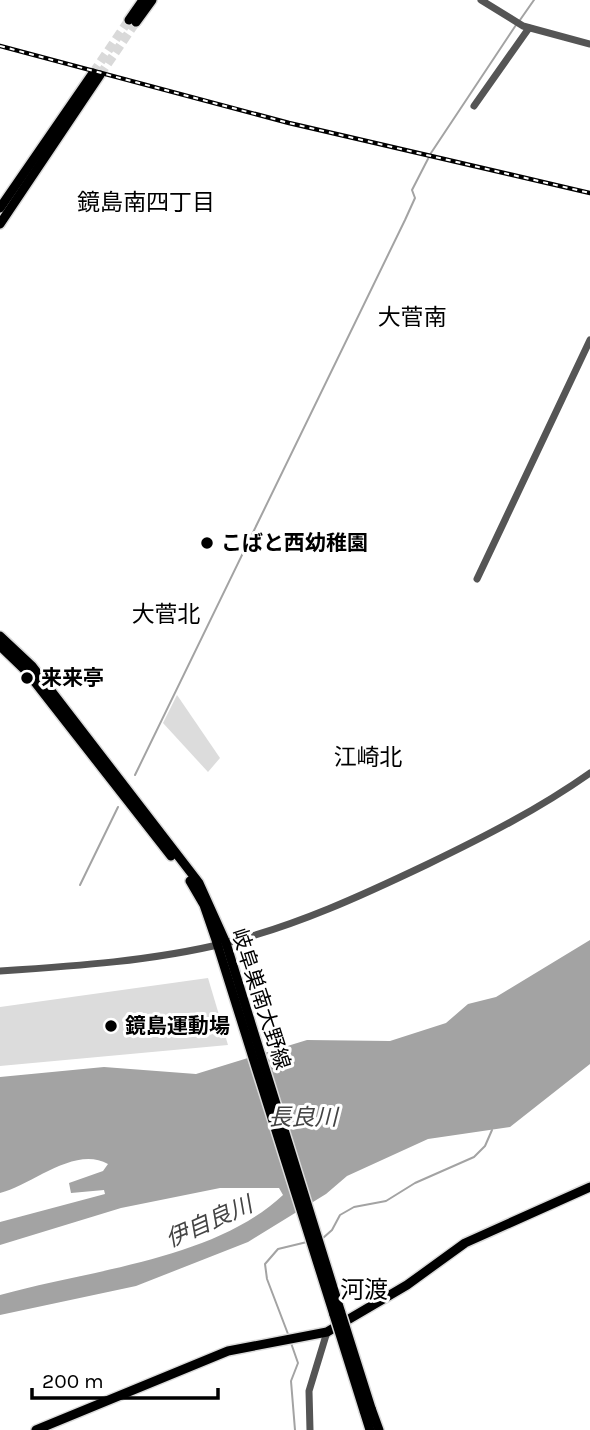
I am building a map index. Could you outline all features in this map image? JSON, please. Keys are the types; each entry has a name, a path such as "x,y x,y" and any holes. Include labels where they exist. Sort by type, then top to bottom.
{"main road":[{"path":"143,0 133,21 152,0"},
{"path":"0,208 97,74 0,224"},
{"name":"岐阜巣南大野線","path":"0,636 32,666 129,798"},
{"name":"岐阜巣南大野線","path":"0,646 27,672 199,883 223,949 368,1409 379,1430"},
{"path":"36,1430 228,1351 327,1332 407,1285 465,1243 590,1187"},
{"name":"岐阜巣南大野線","path":"368,1409 370,1430"}],"street":[{"path":"481,0 529,27 590,44"},
{"path":"474,106 529,27"},
{"path":"477,579 590,340"},
{"path":"0,971 136,960 223,949 374,890 527,814 590,773"},
{"path":"310,1430 309,1391 327,1332"}],"shaded area":[{"path":"177,695 220,758 208,772 163,723"},
{"name":"鏡島運動場","path":"208,978 228,1045 0,1066 0,1007"}],"water":[{"name":"長良川","path":"590,940 590,1064 510,1127 428,1139 347,1176 326,1194 248,1242 136,1286 0,1315 0,1295 187,1249 222,1235 255,1217 283,1195 279,1188 220,1188 121,1208 0,1245 0,1222 105,1194 104,1190 71,1193 69,1183 103,1171 108,1164 95,1159 82,1159 54,1168 0,1193 0,1077 104,1067 196,1074 307,1040 390,1041 446,1023 468,1004 496,997"}],"waterway":[{"path":"520,20 534,0"},
{"path":"135,775 405,220 415,198 412,190 431,153 516,25"},
{"path":"80,885 118,807"},
{"path":"323,1238 332,1230 340,1215 354,1207 386,1201 415,1183 474,1157 485,1146 492,1130"},
{"path":"288,1334 267,1279 265,1264 278,1249 307,1242"},
{"path":"291,1343 298,1363 291,1381 295,1430"}],"tunnel":[{"path":"93,73 129,20"},
{"path":"100,75 136,22"}],"railway":[{"path":"0,46 289,123 590,193"}],"place":[{"name":"こばと西幼稚園","path":"207,543"},
{"name":"来来亭","path":"27,678"},
{"name":"鏡島運動場","path":"111,1026"}],"district":[{"name":"鏡島南四丁目","path":"146,202"},
{"name":"大菅南","path":"412,317"},
{"name":"大菅北","path":"166,614"},
{"name":"江崎北","path":"368,757"},
{"name":"河渡","path":"364,1290"}],"water label":[{"name":"伊自良川","path":"209,1222"}]}
